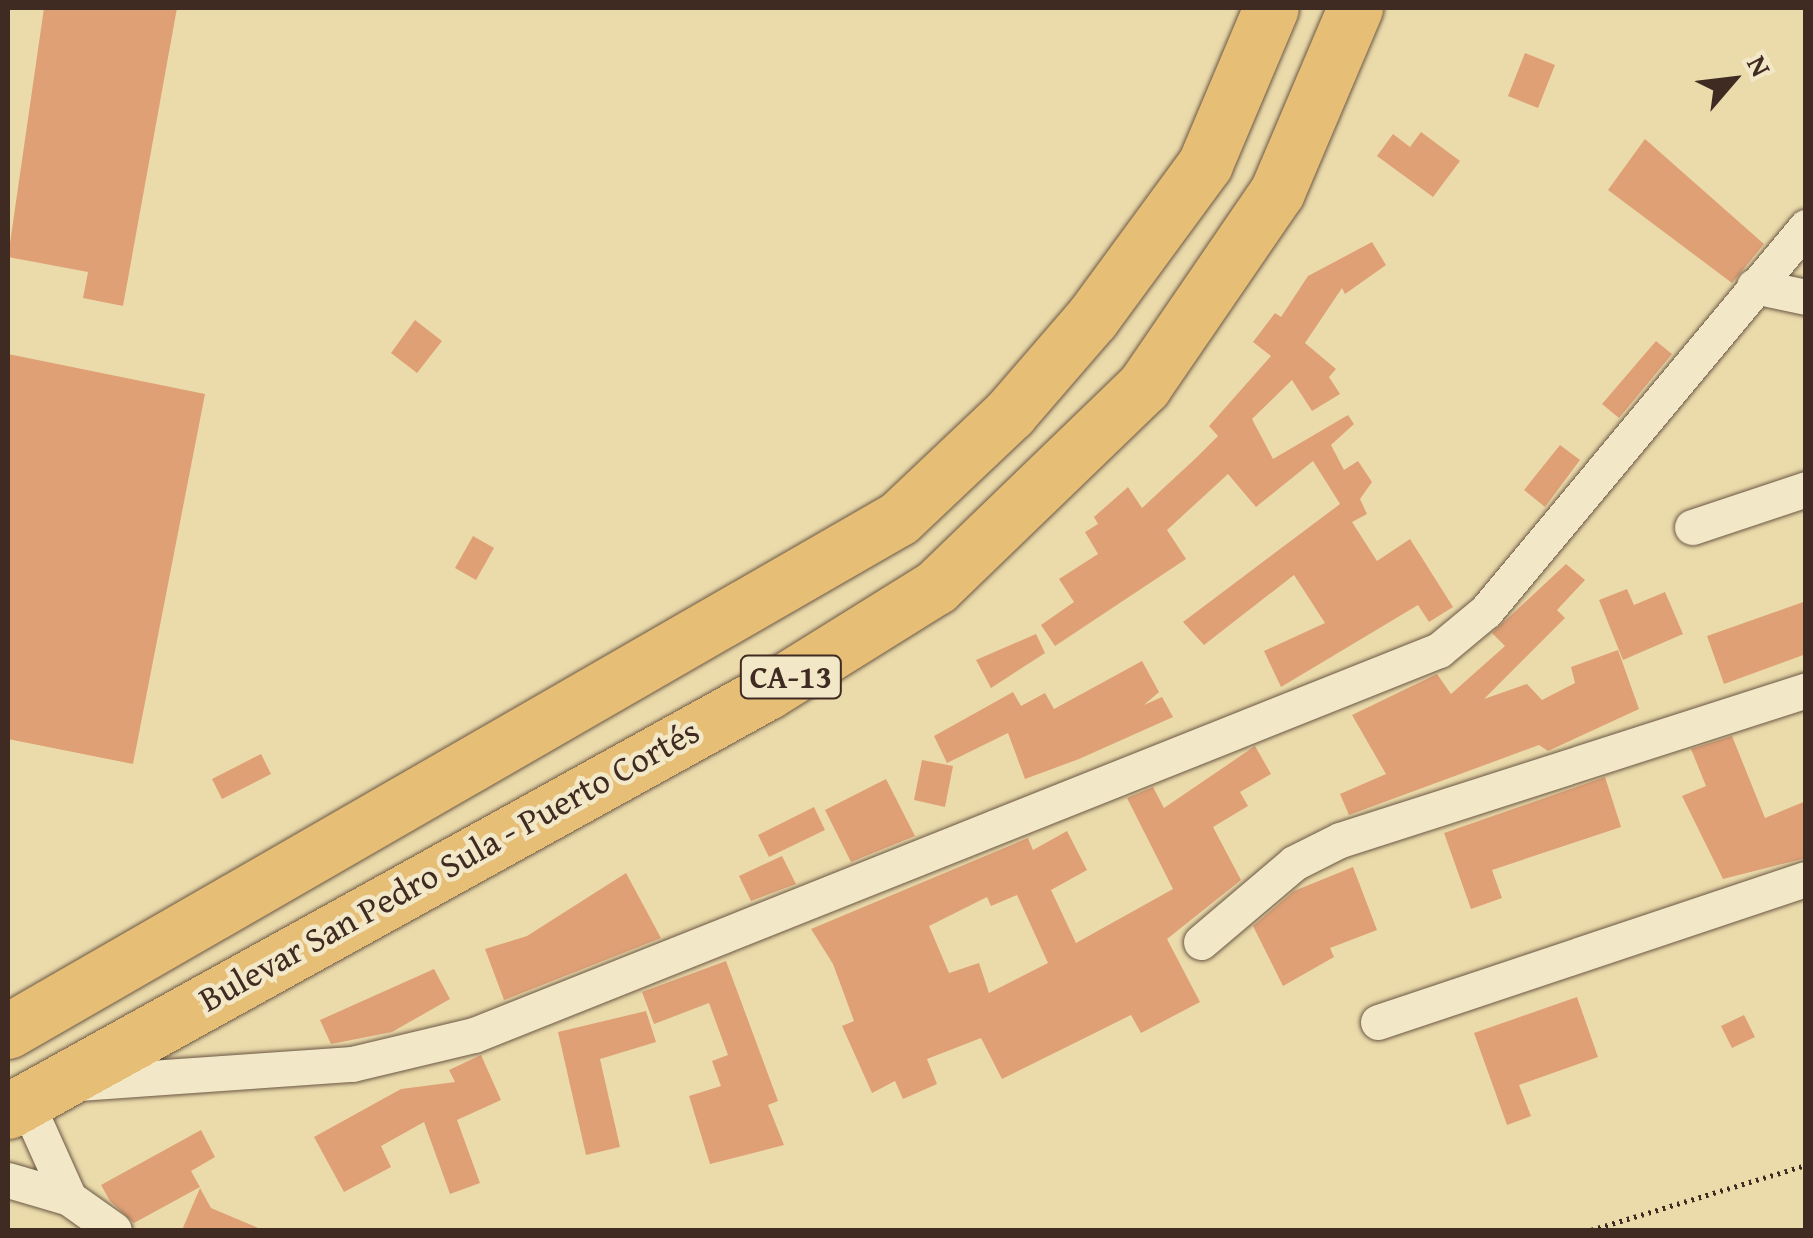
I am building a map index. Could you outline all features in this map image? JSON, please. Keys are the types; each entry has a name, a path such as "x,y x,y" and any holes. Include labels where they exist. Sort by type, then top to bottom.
{"highway":[{"name":"Bulevar San Pedro Sula - Puerto Cortés","path":"8,1030 898,518 1010,413 1115,287 1205,164 1271,8"},
{"name":"Bulevar San Pedro Sula - Puerto Cortés","path":"28,1098 767,692 936,586 1144,386 1277,192 1354,8"}],"street":[{"path":"69,1198 28,1098 352,1064 474,1035 1439,650 1486,610 1806,227"},
{"path":"1754,286 1806,297"},
{"path":"1692,527 1806,490"},
{"path":"1201,942 1294,862 1340,840 1806,690"},
{"path":"1378,1022 1806,879"},
{"path":"8,1180 69,1198 114,1230"}],"path":[{"path":"1590,1230 1806,1165"}],"building":[{"path":"44,8 177,8 123,306 83,298 88,272 8,257"},
{"path":"1525,53 1555,65 1538,108 1508,96"},
{"path":"1421,132 1460,161 1433,197 1377,156 1393,134 1410,147"},
{"path":"1645,139 1764,244 1732,283 1608,190"},
{"path":"1372,242 1386,265 1345,294 1342,288 1305,343 1336,369 1329,377 1340,394 1312,411 1292,380 1252,419 1273,459 1348,415 1354,424 1331,445 1344,470 1358,461 1372,482 1360,499 1367,514 1352,522 1377,561 1410,539 1453,607 1429,622 1418,605 1281,687 1264,651 1325,623 1294,575 1204,645 1183,622 1340,504 1313,461 1256,507 1228,474 1167,530 1186,559 1055,646 1041,625 1074,602 1059,579 1098,554 1085,532 1098,524 1094,517 1128,487 1142,508 1196,458 1218,436 1209,426 1271,356 1253,342 1275,313 1281,317 1308,276"},
{"path":"415,320 442,341 417,373 391,353"},
{"path":"1656,341 1672,354 1619,418 1602,404"},
{"path":"8,354 205,394 133,764 8,739"},
{"path":"1560,445 1580,460 1545,507 1524,490"},
{"path":"473,536 494,548 476,580 455,568"},
{"path":"1566,564 1585,580 1557,610 1565,618 1484,699 1527,684 1542,700 1575,683 1571,667 1618,650 1639,709 1548,751 1539,745 1349,815 1340,794 1386,774 1352,715 1437,674 1451,694 1505,646 1492,633"},
{"path":"1627,589 1634,605 1665,592 1683,634 1623,660 1599,600"},
{"path":"1806,601 1806,654 1724,684 1707,636"},
{"path":"1036,634 1045,653 991,688 976,660"},
{"path":"1142,661 1159,692 1144,705 1162,697 1173,717 1025,779 1008,733 947,763 934,736 1013,692 1021,706 1045,693 1054,709"},
{"path":"1732,736 1765,818 1806,801 1806,858 1723,879 1682,796 1706,786 1691,749"},
{"path":"1255,746 1271,774 1240,792 1248,806 1213,827 1241,880 1167,939 1200,1002 1141,1033 1131,1015 1002,1079 981,1038 927,1059 937,1084 903,1099 895,1081 872,1093 842,1026 854,1021 833,964 811,929 1028,838 1033,850 1067,831 1087,870 1051,890 1076,943 1173,889 1127,798 1153,787 1164,808","holes":["1017,895 1048,963 989,993 979,963 949,973 929,926 987,897 991,906"]},
{"path":"261,754 271,774 222,799 212,779"},
{"path":"922,760 953,766 945,807 914,800"},
{"path":"1605,777 1621,827 1492,870 1502,898 1471,909 1444,833"},
{"path":"886,779 915,836 851,862 825,810"},
{"path":"814,807 825,830 769,857 758,835"},
{"path":"782,856 796,884 751,901 739,876"},
{"path":"1353,867 1377,930 1330,948 1334,957 1283,986 1253,926 1294,891"},
{"path":"626,873 661,938 504,1000 485,949 527,936"},
{"path":"726,961 778,1101 768,1105 784,1145 710,1164 689,1096 721,1086 712,1061 728,1055 709,1003 654,1024 642,992"},
{"path":"434,969 450,999 392,1032 331,1044 320,1020"},
{"path":"1577,997 1598,1057 1519,1085 1531,1116 1507,1125 1474,1033"},
{"path":"646,1011 656,1042 600,1059 620,1147 586,1155 558,1032"},
{"path":"1744,1015 1755,1037 1732,1048 1721,1026"},
{"path":"481,1055 501,1100 457,1120 480,1183 450,1194 424,1122 381,1146 391,1167 344,1192 314,1137 401,1089 455,1082 449,1070"},
{"path":"201,1130 215,1157 191,1171 200,1187 134,1223 110,1201 101,1185"},
{"path":"200,1188 211,1208 263,1230 182,1230"}]}
